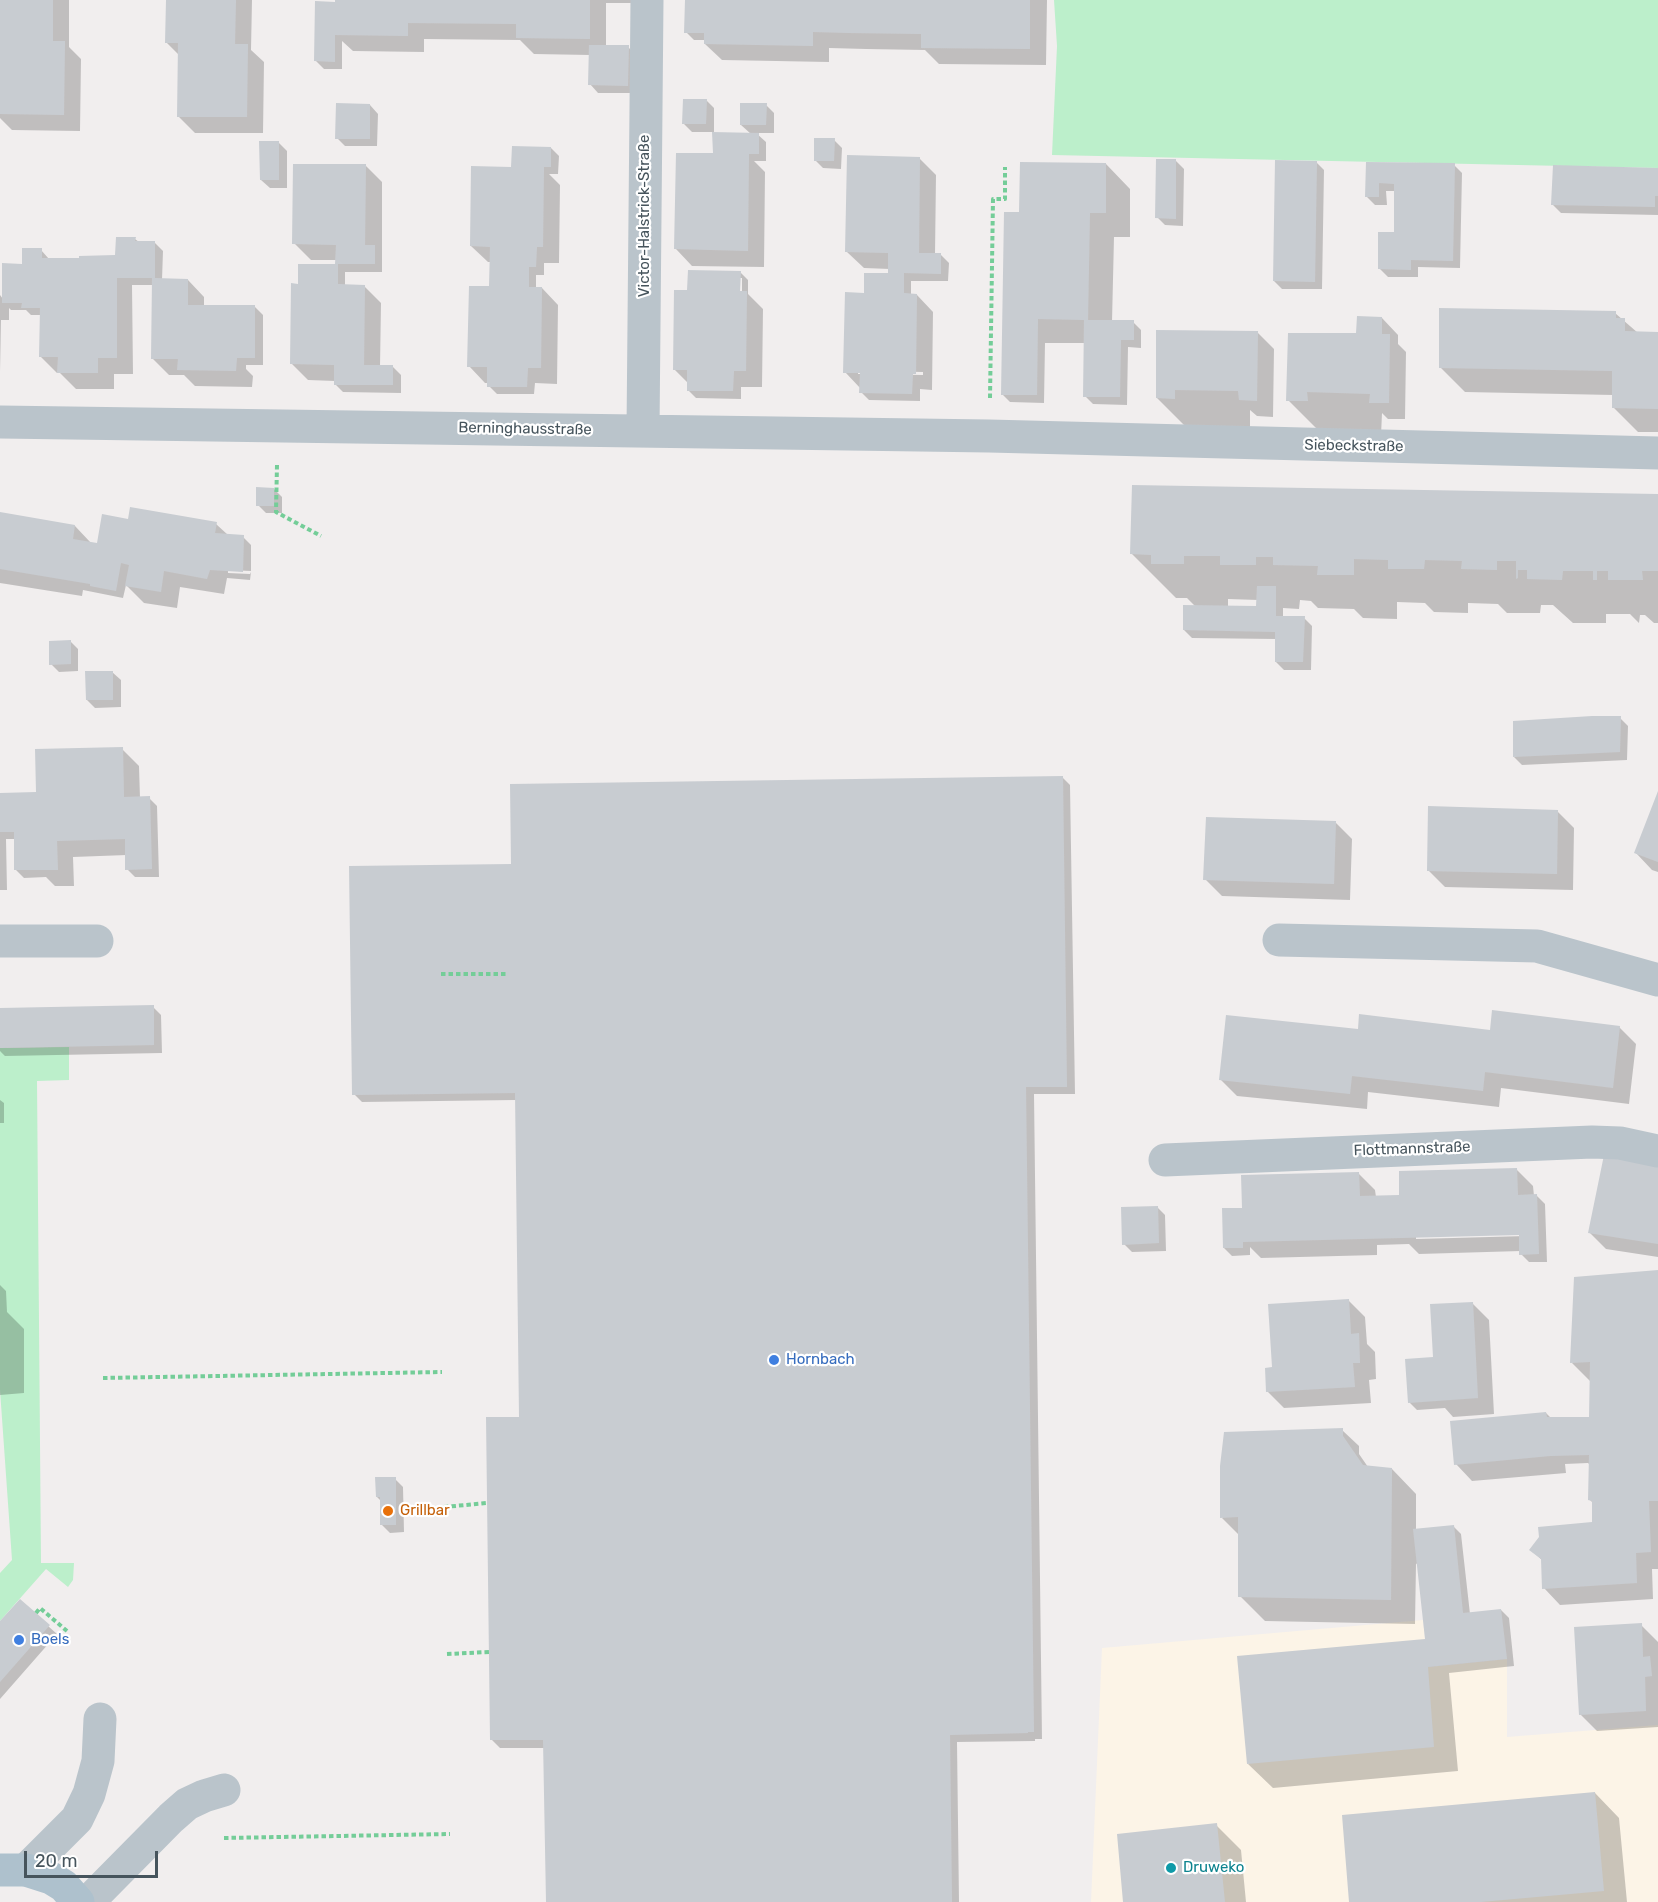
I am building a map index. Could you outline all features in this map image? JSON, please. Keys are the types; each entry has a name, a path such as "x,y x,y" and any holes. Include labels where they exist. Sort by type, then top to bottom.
{"main road":[{"path":"13,1870 51,1878 64,1886 78,1902"}],"street":[{"name":"Victor-Halstrick-Straße","path":"643,431 647,0"},
{"name":"Berninghausstraße","path":"0,422 989,436 1050,439"},
{"name":"Siebeckstraße","path":"1050,439 1658,453"},
{"path":"1279,940 1537,946 1658,980"},
{"path":"0,941 98,941"},
{"name":"Flottmannstraße","path":"1165,1160 1592,1142 1620,1143 1658,1151"},
{"path":"13,1870 77,1819 89,1794 98,1761 100,1719"},
{"path":"88,1902 187,1804 224,1790"}],"path":[{"path":"989,436 993,199 1005,199 1005,167"},
{"path":"277,425 276,512 321,536"},
{"path":"441,974 508,974"},
{"path":"102,1378 442,1372"},
{"path":"444,1507 487,1503"},
{"path":"36,1612 40,1608 67,1631"},
{"path":"447,1654 489,1652"},
{"path":"224,1838 450,1834"}],"shaded area":[{"path":"1423,1620 1428,1667 1507,1659 1507,1737 1658,1725 1658,1902 1091,1902 1102,1648"}],"green space":[{"path":"1054,0 1658,0 1658,168 1052,155 1057,46"},
{"path":"69,1047 69,1080 37,1081 41,1563 74,1563 73,1580 68,1587 46,1569 0,1621 0,1573 12,1560 0,1390 0,1048"}],"building":[{"path":"0,0 53,0 53,41 65,41 64,115 0,114"},
{"path":"166,0 236,0 235,44 248,44 247,117 177,117 178,43 165,43"},
{"path":"335,0 590,0 590,39 516,38 516,24 408,23 408,36 335,35 335,62 314,61 315,1 335,2"},
{"path":"685,0 1030,0 1030,49 921,48 921,34 813,32 813,46 704,44 704,33 684,33"},
{"path":"589,45 629,45 628,86 588,85"},
{"path":"683,99 707,99 706,124 682,124"},
{"path":"336,103 370,104 370,139 335,139"},
{"path":"740,103 767,103 766,125 740,125"},
{"path":"712,132 759,133 759,154 749,154 748,251 674,249 676,153 713,153"},
{"path":"814,138 835,138 834,161 814,161"},
{"path":"259,141 279,141 279,180 260,180"},
{"path":"512,146 551,147 551,167 544,167 543,247 537,247 536,267 529,267 529,287 542,287 541,368 528,368 527,387 487,387 487,367 467,367 469,286 489,286 490,247 470,246 471,166 511,167"},
{"path":"847,155 920,157 919,253 941,253 941,274 904,273 904,293 917,294 916,374 913,374 912,394 859,393 860,373 843,373 845,292 864,293 864,273 888,273 888,253 845,252"},
{"path":"1156,159 1176,159 1176,219 1155,218"},
{"path":"1275,160 1317,161 1315,282 1273,281"},
{"path":"1020,162 1106,163 1106,213 1090,213 1088,320 1134,320 1134,340 1121,340 1120,397 1083,397 1084,320 1038,319 1037,395 1001,395 1004,212 1019,212"},
{"path":"1366,162 1455,163 1453,261 1411,260 1411,270 1378,269 1378,232 1394,232 1394,184 1379,183 1379,197 1365,197"},
{"path":"293,164 366,164 365,245 375,245 375,264 338,264 338,284 365,285 364,365 393,365 393,385 334,385 334,365 290,364 291,283 298,284 298,264 335,264 336,245 292,244"},
{"path":"1553,165 1658,168 1658,196 1655,196 1655,207 1551,205"},
{"path":"116,237 136,237 135,241 155,241 155,278 188,279 188,305 255,305 255,358 237,358 236,371 177,370 178,359 151,359 152,278 117,278 117,358 98,358 98,373 57,373 58,357 39,357 40,308 21,308 22,303 2,303 2,263 22,264 22,248 42,248 42,258 115,255"},
{"path":"688,270 741,271 740,291 747,291 746,371 734,371 733,391 687,391 687,370 673,370 674,290 687,290"},
{"path":"1439,308 1616,311 1616,318 1625,318 1625,331 1658,332 1658,409 1612,408 1612,371 1439,368"},
{"path":"1357,316 1382,317 1382,334 1390,334 1389,403 1369,403 1370,394 1307,392 1308,401 1286,401 1288,333 1356,333"},
{"path":"1156,330 1258,331 1257,401 1239,400 1238,391 1175,390 1175,399 1156,398"},
{"path":"1132,485 1658,494 1658,571 1642,571 1643,580 1608,580 1608,571 1597,571 1597,580 1593,580 1593,571 1563,571 1562,580 1527,579 1527,570 1518,570 1516,579 1516,561 1497,561 1497,570 1461,569 1462,561 1425,560 1424,569 1388,569 1388,560 1354,559 1354,575 1317,575 1318,566 1273,565 1273,557 1256,557 1256,565 1220,565 1220,556 1184,556 1184,564 1151,564 1151,555 1130,554"},
{"path":"256,487 274,488 274,506 256,506"},
{"path":"130,507 217,522 215,533 244,535 243,572 210,570 207,579 164,571 161,592 125,586 129,565 121,563 116,591 90,586 90,584 0,569 0,512 75,525 73,539 97,543 102,514 128,519"},
{"path":"1257,586 1276,586 1276,616 1305,616 1303,662 1275,662 1275,632 1183,630 1183,605 1256,606"},
{"path":"71,640 71,664 49,665 49,641"},
{"path":"85,671 113,671 113,700 86,700"},
{"path":"1621,716 1620,752 1513,757 1513,721"},
{"path":"123,747 124,797 150,796 152,869 125,870 125,839 57,841 58,870 14,870 14,832 0,832 0,793 36,792 35,749"},
{"name":"Hornbach","path":"1063,776 1067,1087 1026,1087 1034,1732 950,1735 952,1902 546,1902 543,1740 490,1740 486,1417 519,1417 515,1093 352,1095 349,866 511,864 510,784"},
{"path":"1658,791 1658,862 1634,853"},
{"path":"1428,806 1558,810 1557,874 1427,871"},
{"path":"1206,817 1336,821 1334,884 1203,880"},
{"path":"154,1005 154,1045 0,1048 0,1008"},
{"path":"1492,1010 1620,1026 1613,1088 1485,1072 1483,1091 1352,1076 1350,1094 1219,1080 1226,1015 1358,1029 1359,1014 1490,1030"},
{"path":"1604,1155 1658,1166 1658,1244 1588,1233"},
{"path":"1517,1168 1518,1195 1537,1194 1539,1254 1519,1255 1519,1235 1243,1242 1243,1248 1223,1248 1222,1208 1242,1208 1241,1175 1359,1172 1360,1196 1399,1195 1399,1171"},
{"path":"1158,1206 1159,1243 1122,1245 1121,1207"},
{"path":"1658,1270 1658,1501 1649,1501 1651,1552 1636,1553 1637,1583 1542,1589 1541,1559 1529,1550 1539,1537 1538,1527 1592,1522 1592,1501 1588,1500 1589,1455 1550,1456 1454,1465 1450,1421 1546,1412 1547,1417 1589,1417 1590,1362 1570,1363 1574,1277"},
{"path":"1349,1299 1351,1334 1359,1333 1360,1363 1353,1363 1355,1387 1266,1392 1265,1368 1272,1367 1268,1304"},
{"path":"1473,1302 1478,1398 1408,1403 1405,1359 1433,1357 1430,1304"},
{"path":"1343,1428 1343,1436 1363,1465 1392,1468 1391,1600 1238,1597 1238,1517 1220,1518 1220,1466 1224,1432"},
{"name":"Grillbar","path":"375,1477 396,1477 396,1525 380,1525 380,1497 376,1497"},
{"path":"1454,1525 1463,1613 1501,1609 1507,1659 1428,1667 1434,1747 1247,1764 1237,1656 1425,1639 1413,1529"},
{"name":"Boels","path":"20,1599 50,1625 0,1682 0,1621"},
{"path":"1642,1623 1643,1657 1650,1656 1652,1676 1645,1677 1646,1711 1579,1715 1574,1627"},
{"path":"1595,1792 1604,1891 1481,1902 1349,1902 1342,1815"},
{"name":"Druweko","path":"1217,1823 1225,1902 1123,1902 1117,1834"}],"place":[{"name":"Hornbach","path":"774,1360"},
{"name":"Grillbar","path":"388,1511"},
{"name":"Boels","path":"19,1640"},
{"name":"Druweko","path":"1171,1868"}]}
